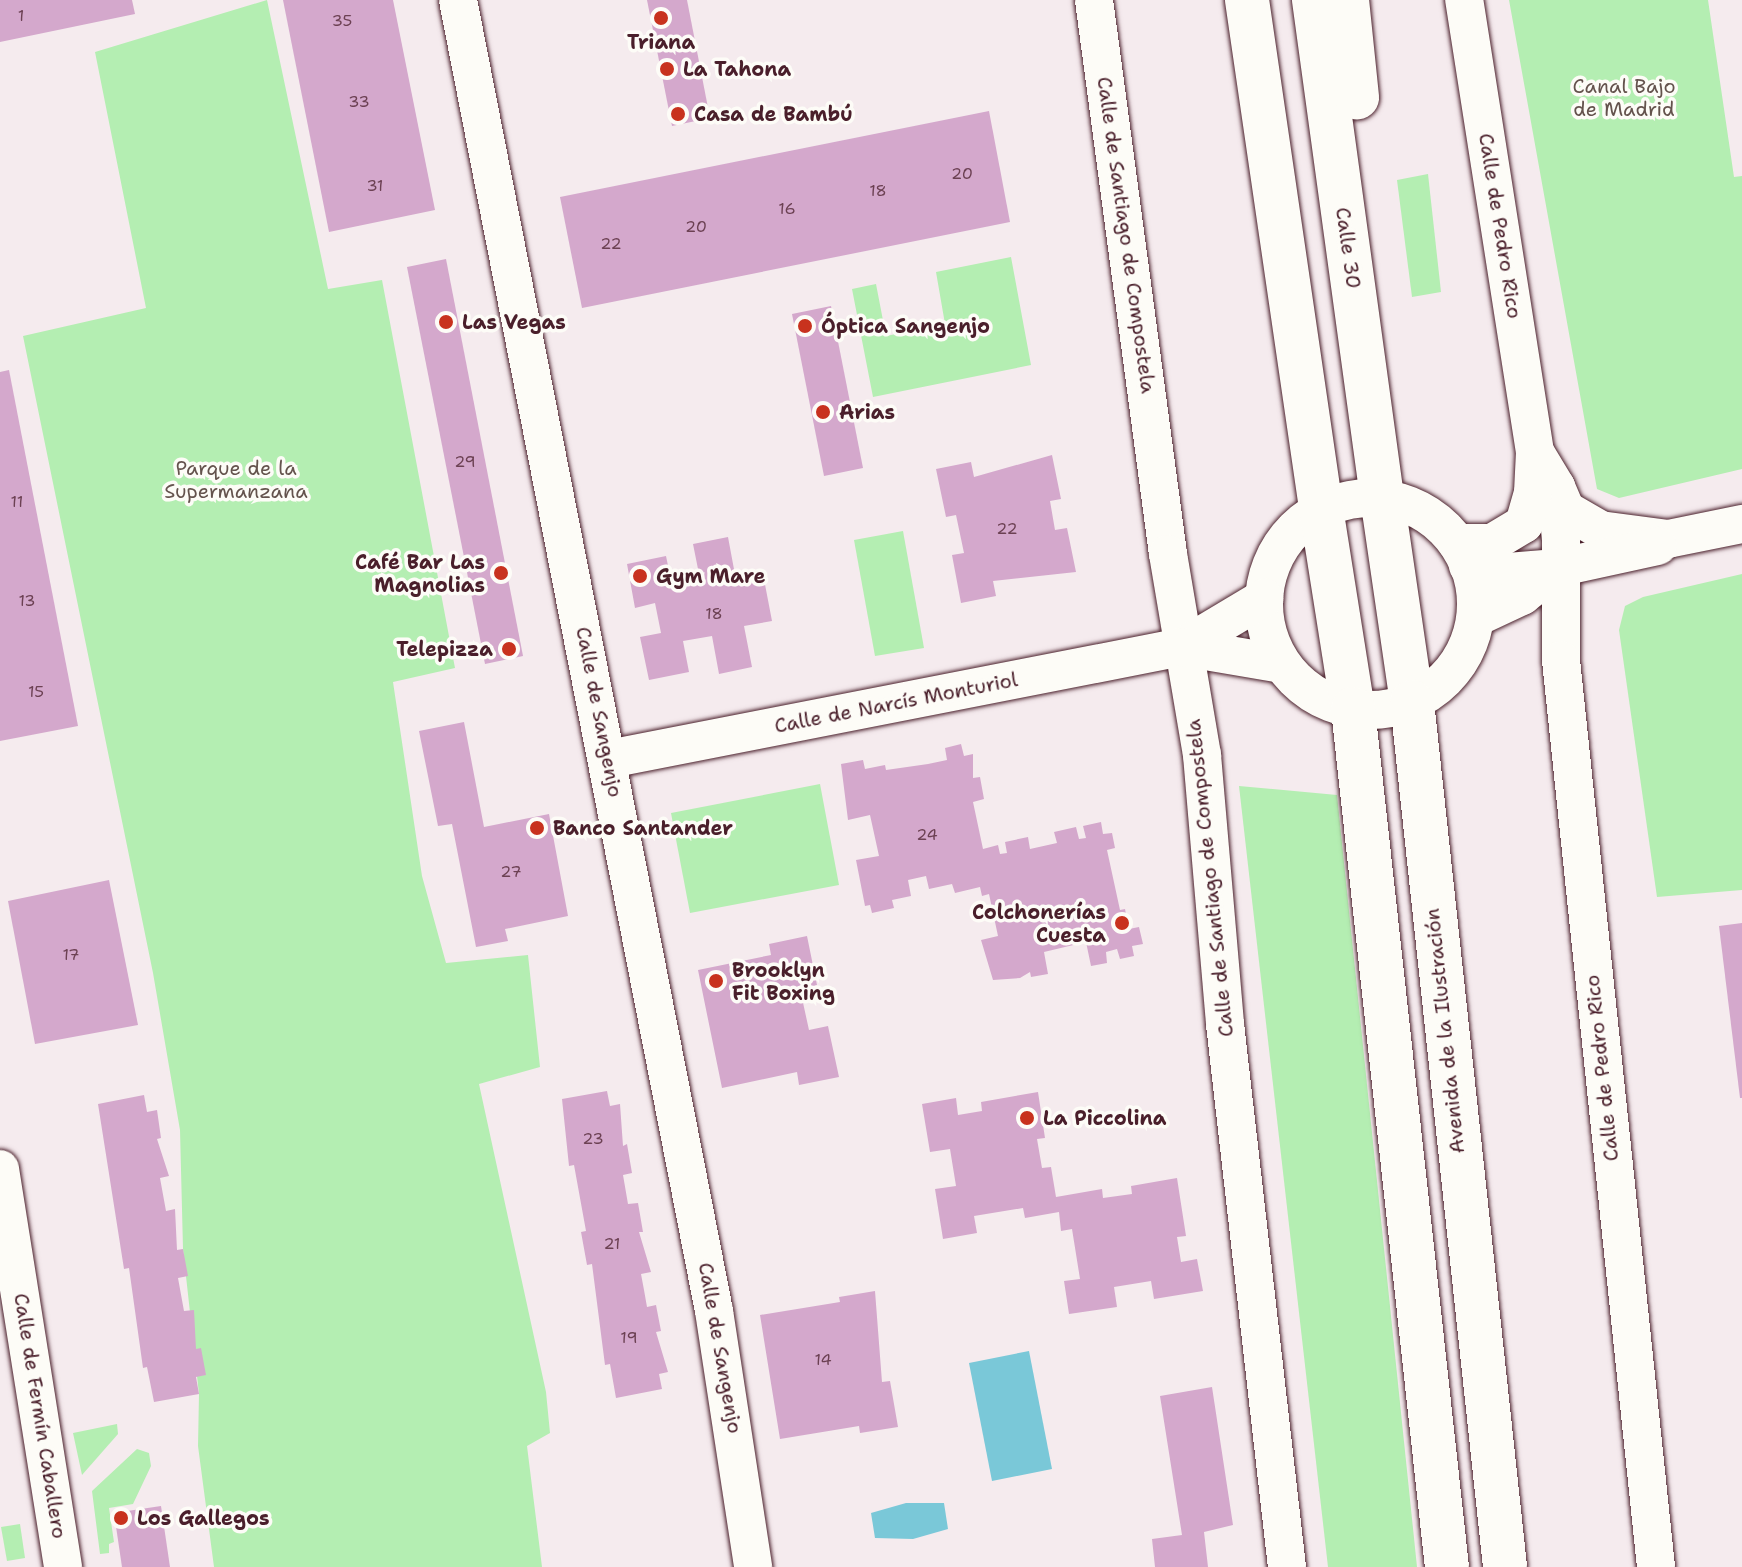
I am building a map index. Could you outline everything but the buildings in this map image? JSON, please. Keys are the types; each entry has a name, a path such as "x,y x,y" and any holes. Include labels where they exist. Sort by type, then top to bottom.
{"highway":[{"path":"1247,0 1353,709 1447,1567"},
{"name":"Calle 30","path":"1314,0 1382,497"},
{"path":"1347,0 1378,286 1370,402"},
{"name":"Avenida de la Ilustración","path":"1382,497 1412,702 1505,1567"}],"street":[{"name":"Calle de Sangenjo","path":"458,0 609,759 714,1311 753,1567"},
{"name":"Calle de Santiago de Compostela","path":"1094,0 1182,647 1202,755 1225,1024 1287,1567"},
{"name":"Calle de Pedro Rico","path":"1463,554 1492,543 1524,524 1533,493 1535,452 1464,0"},
{"name":"Calle de Pedro Rico","path":"1535,452 1556,487 1561,540 1557,568 1561,660 1656,1567"},
{"path":"1556,487 1566,510 1585,525 1668,539 1742,524"},
{"path":"1463,554 1477,617 1465,653 1443,682 1412,702 1380,710 1353,709 1322,698 1281,664 1264,598 1279,552 1292,531 1321,508 1350,498 1382,497 1414,505 1463,554 1508,572 1557,568 1653,549 1668,539"},
{"path":"1477,617 1522,596 1557,568"},
{"name":"Calle de Narcís Monturiol","path":"609,759 1182,647 1264,598"},
{"name":"Calle de Narcís Monturiol","path":"1182,647 1281,664"},
{"name":"Calle de Fermín Caballero","path":"0,1169 63,1567"}],"green space":[{"name":"Parque de la Supermanzana","path":"267,0 328,289 382,280 455,668 393,682 422,876 446,963 528,955 540,1067 479,1084 546,1392 550,1433 527,1446 542,1567 214,1567 198,1446 199,1394 183,1249 180,1130 153,973 23,336 146,308 95,52"},
{"name":"Canal Bajo de Madrid","path":"1509,0 1708,0 1734,177 1742,176 1742,469 1619,498 1597,489"},
{"path":"1428,174 1441,292 1412,297 1397,180"},
{"path":"1011,257 1031,365 873,397 852,289 876,284 886,336 945,324 936,272"},
{"path":"903,531 924,648 875,656 854,540"},
{"path":"1742,574 1742,890 1657,897 1619,630 1625,606 1643,597"},
{"path":"820,784 839,885 690,913 671,813"},
{"path":"1239,786 1337,795 1417,1567 1328,1567"},
{"path":"117,1424 118,1434 82,1475 73,1433"},
{"path":"137,1449 149,1453 151,1466 133,1504 109,1508 114,1542 109,1544 109,1553 100,1554 92,1491"},
{"path":"20,1524 25,1558 7,1561 1,1527"}],"water":[{"path":"1029,1351 1052,1469 992,1481 969,1363"},
{"path":"906,1503 944,1503 948,1529 913,1539 875,1538 871,1513"}],"place":[{"name":"Triana","path":"661,18"},
{"name":"La Tahona","path":"667,69"},
{"name":"Casa de Bambú","path":"678,114"},
{"name":"Las Vegas","path":"446,322"},
{"name":"Óptica Sangenjo","path":"805,326"},
{"name":"Arias","path":"823,412"},
{"name":"Café Bar Las Magnolias","path":"501,573"},
{"name":"Gym Mare","path":"640,576"},
{"name":"Telepizza","path":"509,649"},
{"name":"Banco Santander","path":"537,828"},
{"name":"Colchonerías Cuesta","path":"1122,923"},
{"name":"Brooklyn Fit Boxing","path":"716,981"},
{"name":"La Piccolina","path":"1027,1118"},
{"name":"Los Gallegos","path":"121,1518"}]}
